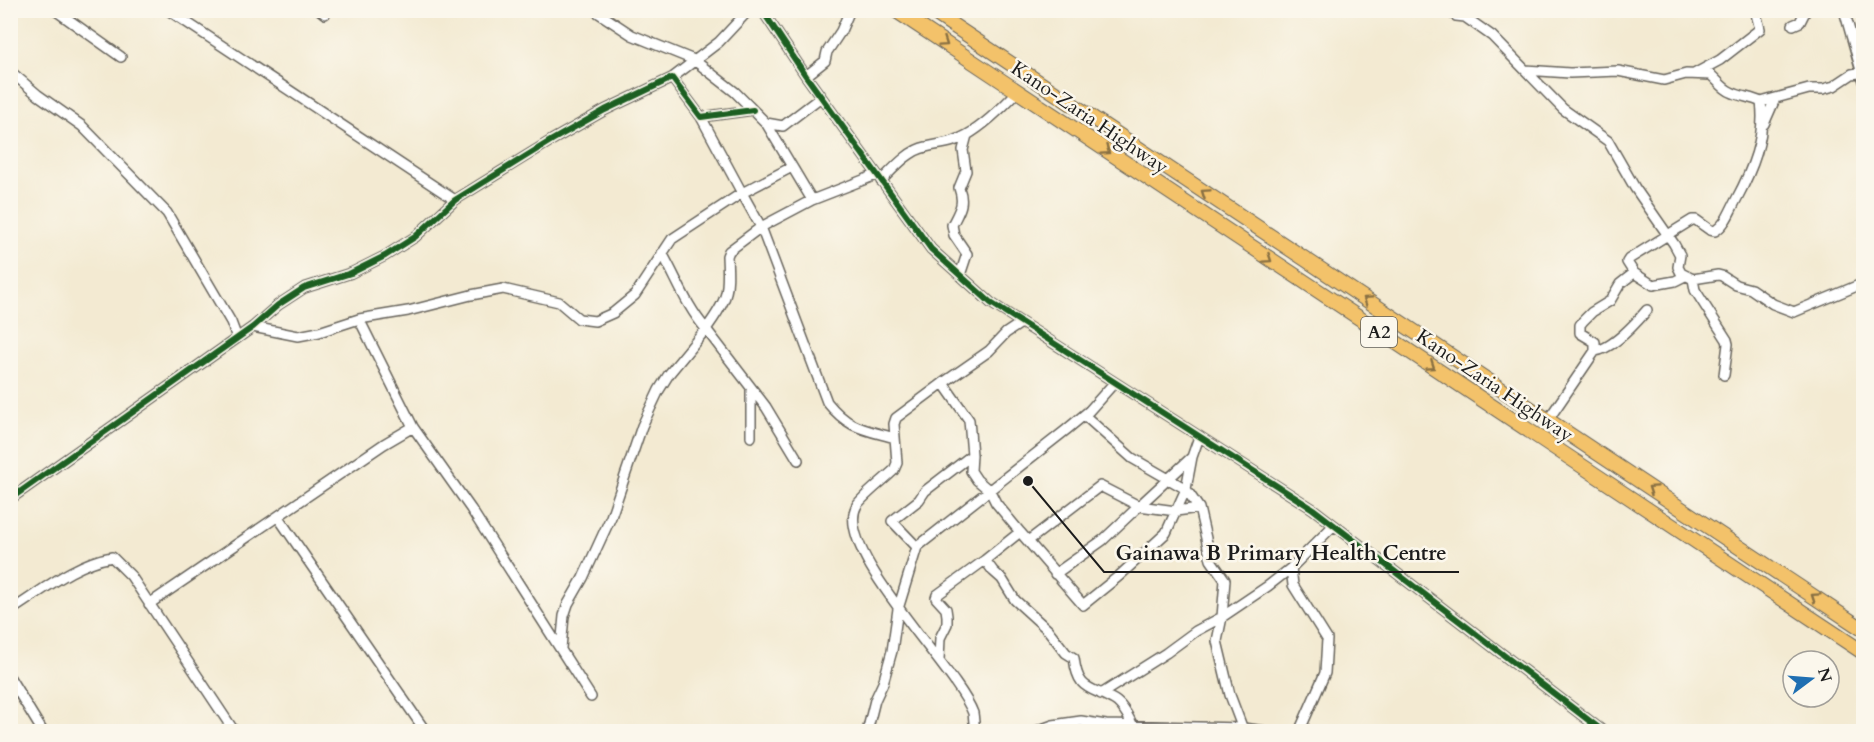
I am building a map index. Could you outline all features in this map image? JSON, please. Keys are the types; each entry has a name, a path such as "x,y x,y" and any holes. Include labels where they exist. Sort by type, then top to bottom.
{"highway":[{"name":"Kano-Zaria Highway","path":"895,10 1863,653"},
{"name":"Kano-Zaria Highway","path":"930,10 1863,630"}],"street":[{"path":"55,10 121,57"},
{"path":"168,10 454,200"},
{"path":"594,10 632,35 694,60 735,92 766,123 812,200"},
{"path":"10,499 253,327 278,305 304,288 351,273 385,256 415,237 454,200 605,110 672,78 719,42 749,10"},
{"path":"762,10 806,76 931,249 991,303 1313,509 1604,732"},
{"path":"806,76 825,61 827,52 841,31 850,10"},
{"path":"1447,10 1456,16 1468,14 1563,109 1608,141 1635,188 1669,235 1680,255 1678,267 1681,273 1689,277 1727,340 1724,375"},
{"path":"1694,74 1720,60 1760,29 1755,10"},
{"path":"1793,25 1800,22 1806,10"},
{"path":"1525,70 1540,73 1618,71 1664,80 1686,74 1712,75 1725,89 1734,94 1752,97 1761,102 1809,89 1834,86 1852,74 1863,75 1844,10"},
{"path":"10,71 38,95 82,126 167,213 231,322 237,338"},
{"path":"672,78 700,117 761,227 826,402 839,417 855,426 895,438"},
{"path":"561,648 564,616 568,604 583,578 611,517 642,426 669,374 721,309 728,291 727,256 729,251 761,227 812,200 879,178 924,147 944,145 967,135 994,115 1017,92"},
{"path":"766,123 777,126 788,123 821,97"},
{"path":"1775,99 1762,128 1754,163 1720,227 1715,231 1710,231 1696,220 1627,262 1634,273 1653,285 1689,277 1718,275 1736,285 1751,289 1773,304 1794,312 1863,283"},
{"path":"1761,102 1762,128"},
{"path":"700,117 753,110"},
{"path":"960,275 967,254 954,235 952,225 961,208 963,198 959,188 966,171 963,150 967,135"},
{"path":"253,327 298,336 320,332 359,319 408,312 503,289 559,302 579,319 595,321 613,313 635,295 672,239 742,193 792,167"},
{"path":"662,253 689,307 752,388 798,460"},
{"path":"1548,420 1595,351 1595,342 1580,333 1580,325 1592,312 1610,301 1620,284 1634,273"},
{"path":"1595,351 1602,350 1637,323 1647,310"},
{"path":"359,319 413,427 471,509 591,697"},
{"path":"975,732 972,713 947,671 898,609 858,545 856,506 894,470 897,463 894,424 896,418 989,351 1006,333 1021,323"},
{"path":"943,383 969,420 971,471 1083,605 1166,533 1186,489 1192,457 1199,437"},
{"path":"867,732 892,651 898,609 917,548 1084,415 1114,383"},
{"path":"751,437 752,388"},
{"path":"1084,415 1132,458 1186,489 1199,508 1212,560 1225,580 1222,617 1217,641 1230,695 1244,730"},
{"path":"149,604 384,444 413,427"},
{"path":"917,548 892,521 919,500 925,491 972,455"},
{"path":"1055,574 1102,540 1192,457"},
{"path":"1028,541 1100,486 1139,506 1176,511 1199,508"},
{"path":"278,517 426,732"},
{"path":"1101,694 1268,586 1291,568 1334,525"},
{"path":"939,660 940,639 947,616 946,609 936,598 937,595 1020,532"},
{"path":"10,612 94,560 112,557 131,576 232,730"},
{"path":"985,560 993,572 1002,579 1015,600 1048,630 1066,653 1074,658 1076,674 1087,688 1116,701 1134,728"},
{"path":"1291,568 1293,585 1327,639 1325,673 1299,732"},
{"path":"10,678 43,732"},
{"path":"1034,732 1053,725 1080,721 1134,728 1272,732"}],"cycle path":[{"path":"762,10 806,76 931,249 991,303 1313,509 1604,732"},
{"path":"10,499 253,327 278,305 304,288 351,273 385,256 415,237 455,200 605,110 672,78 701,117 753,110"}],"place":[{"name":"Gainawa B Primary Health Centre","path":"1028,481"}]}
